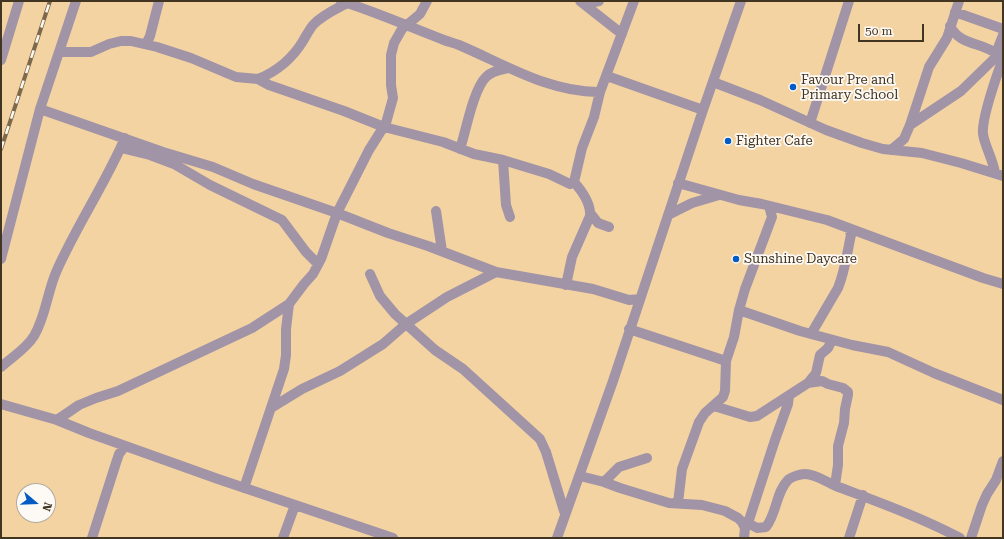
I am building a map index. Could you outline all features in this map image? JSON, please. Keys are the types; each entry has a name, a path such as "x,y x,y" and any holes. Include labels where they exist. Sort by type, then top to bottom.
{"street":[{"path":"1,60 19,1"},
{"path":"1,259 40,109 76,1"},
{"path":"146,44 150,36 159,1"},
{"path":"57,420 79,405 118,391 252,328 289,304 304,284 314,274 337,213 369,150 384,127 393,98 391,85 391,55 396,39 402,29 420,14 427,1"},
{"path":"582,3 599,1"},
{"path":"574,182 582,148 594,117 600,92 634,1"},
{"path":"557,538 580,476 678,183 741,1"},
{"path":"810,123 849,1"},
{"path":"891,150 904,139 929,67 947,38 959,1"},
{"path":"258,79 271,74 283,66 302,42 312,25 344,2 458,44 509,68 568,89 600,92"},
{"path":"582,3 622,34"},
{"path":"955,12 1003,30"},
{"path":"950,26 952,31 962,40 990,48 1000,54"},
{"path":"999,175 983,131 984,119 1000,54 1003,35"},
{"path":"59,52 91,52 99,50 109,44 121,41 146,44 191,58 236,77 258,79 269,85 344,111 384,127 444,142 474,154 503,160 549,174 570,184 574,182"},
{"path":"910,125 961,91 1000,54"},
{"path":"460,148 472,108 483,81 493,72 509,68"},
{"path":"607,76 703,110"},
{"path":"713,82 862,143 883,149 922,153 999,175"},
{"path":"40,109 174,164 216,188 282,220 306,252 318,264"},
{"path":"123,143 213,167 274,191 388,233 442,251 496,272 600,290 629,300 640,299"},
{"path":"1,367 28,344 41,324 48,294 72,236 123,143"},
{"path":"503,160 506,205 510,217"},
{"path":"574,182 582,190 591,214 598,223 610,227"},
{"path":"678,183 719,195 827,220 1003,284"},
{"path":"668,215 692,203 719,195"},
{"path":"678,503 682,469 698,422 705,413 723,397 725,391 726,361 734,337 745,289 770,225 772,216 769,206"},
{"path":"436,211 442,251"},
{"path":"566,285 572,257 591,214"},
{"path":"811,334 838,288 841,280 849,242 849,229"},
{"path":"272,408 302,389 340,371 383,344 406,324 447,297 496,272"},
{"path":"370,274 380,296 395,314 435,350 463,369 540,439 546,452 564,511"},
{"path":"244,488 284,369 289,304"},
{"path":"739,310 787,328 832,340 888,352 934,373 1003,400"},
{"path":"629,329 726,361"},
{"path":"808,384 816,373 820,355 828,348 832,340"},
{"path":"714,406 750,417 757,416 808,384 822,381 843,388 848,392 848,395 844,423 838,446 835,486"},
{"path":"746,530 788,404 789,396"},
{"path":"1,404 57,420 89,433 244,488 392,538"},
{"path":"92,538 116,462 119,454 125,446"},
{"path":"604,482 619,467 646,458"},
{"path":"971,538 982,505 996,480 1003,461"},
{"path":"746,530 766,527 772,518 783,487 788,480 805,474 815,476 835,486 863,495 926,520 960,538"},
{"path":"580,476 604,482 669,503 702,505 725,511 738,518 746,530"},
{"path":"849,538 863,495"},
{"path":"283,538 295,505"}],"railway":[{"path":"1,149 50,1"}],"place":[{"name":"Favour Pre and Primary School","path":"793,87"},
{"name":"Fighter Cafe","path":"728,141"},
{"name":"Sunshine Daycare","path":"736,259"}]}
